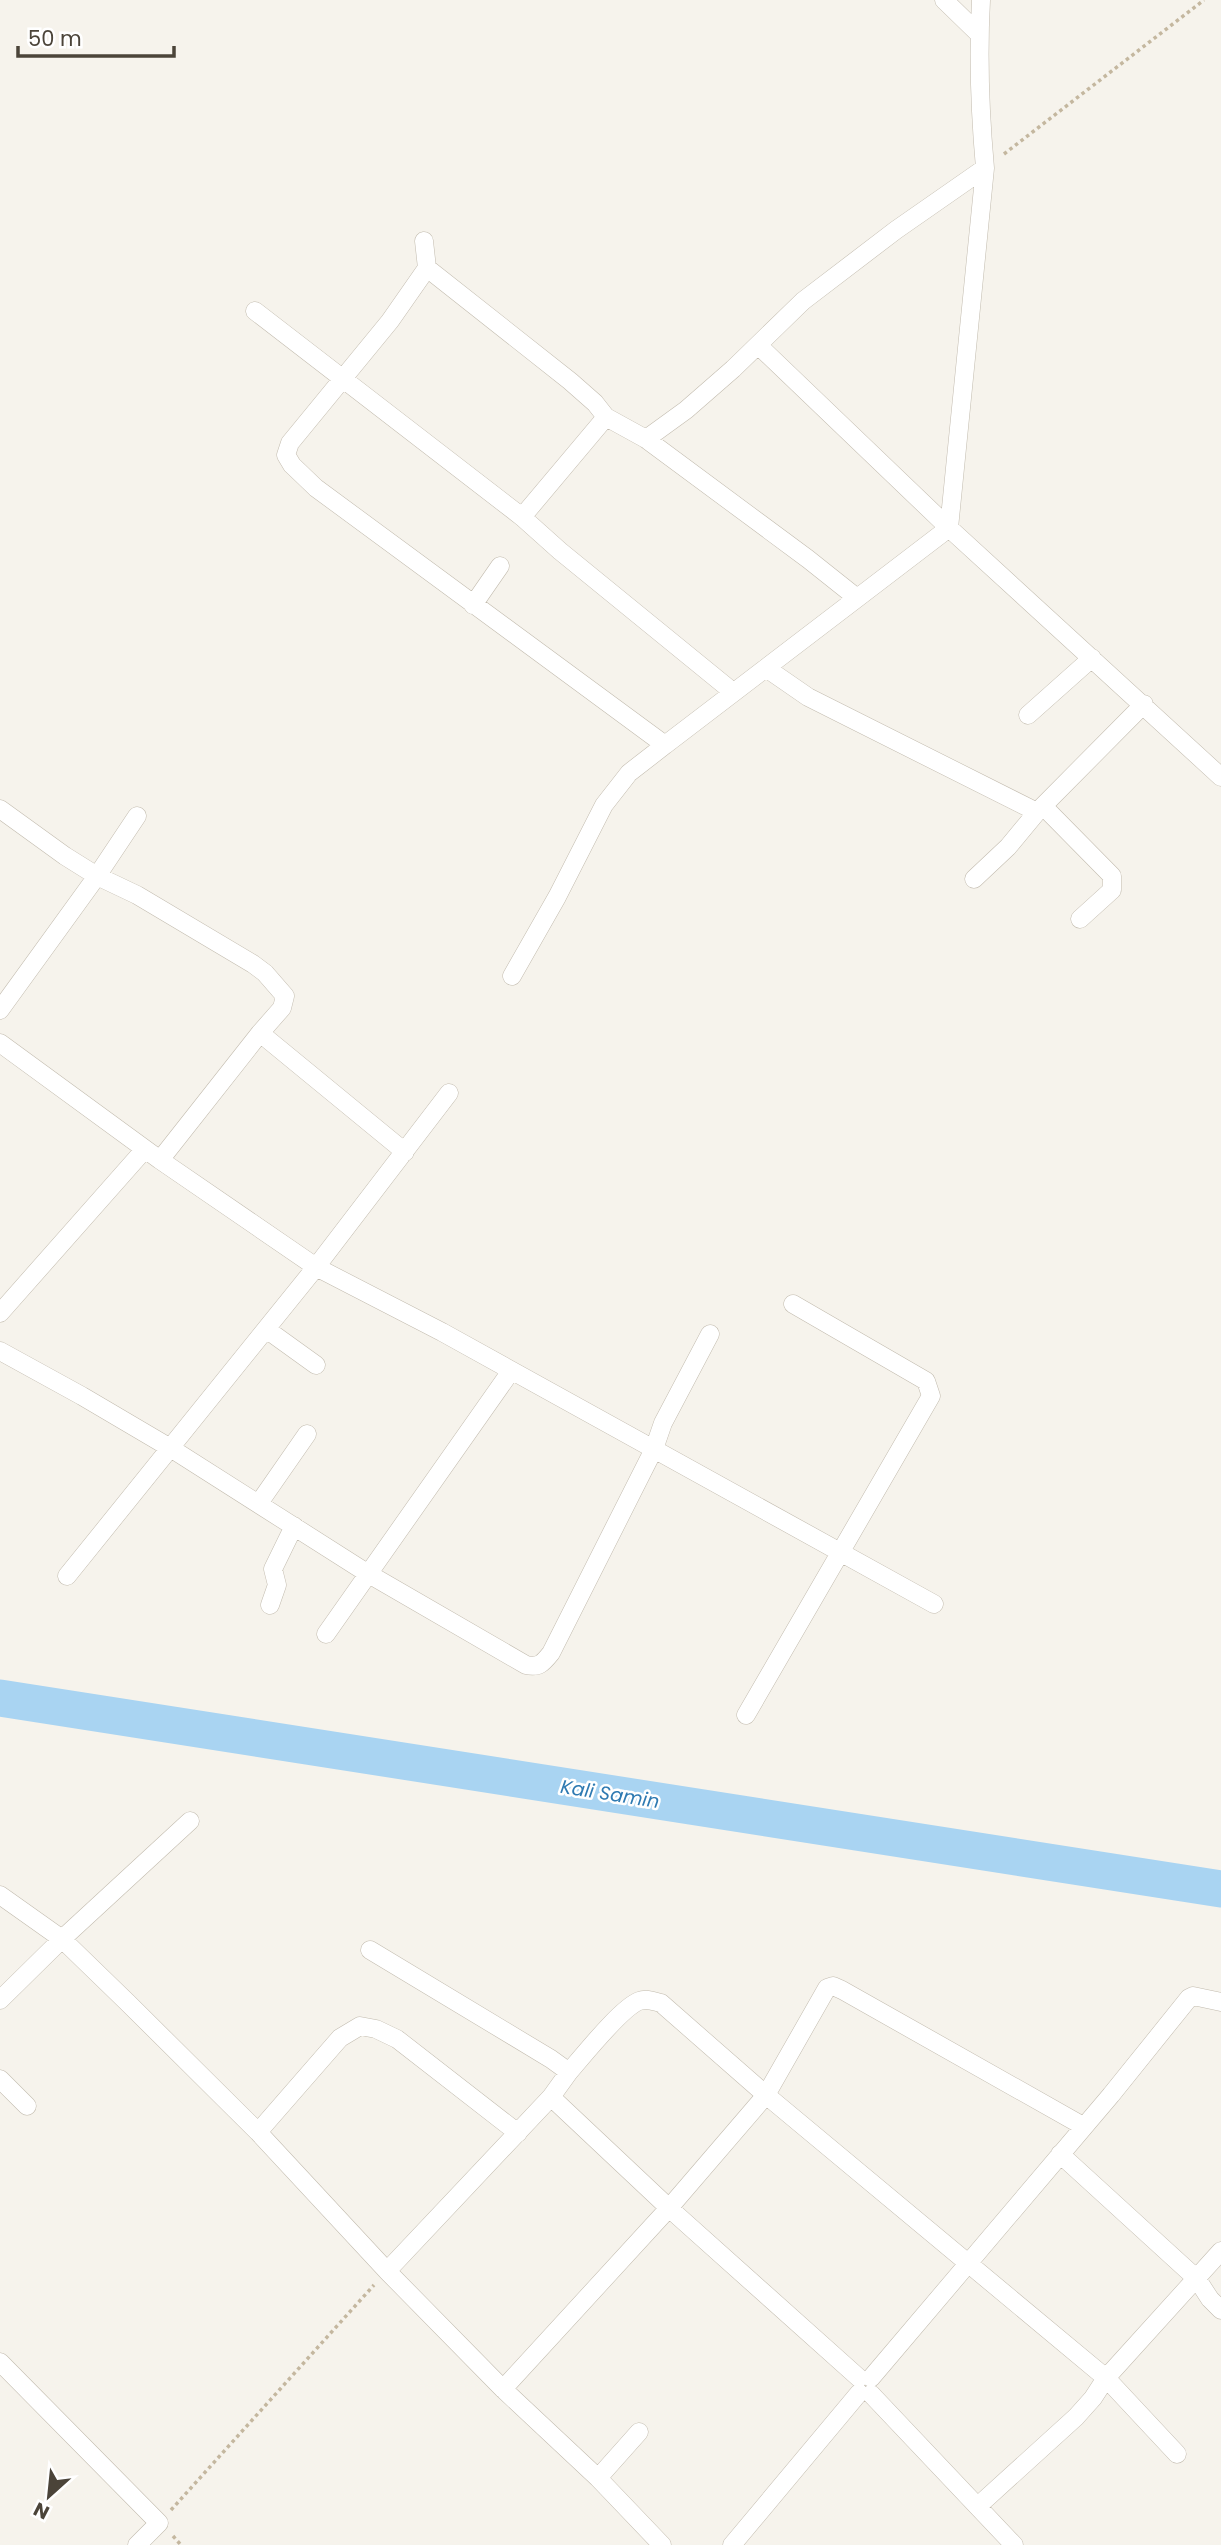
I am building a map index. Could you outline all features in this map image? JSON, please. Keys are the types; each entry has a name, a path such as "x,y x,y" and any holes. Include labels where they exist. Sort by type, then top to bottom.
{"street":[{"path":"944,0 979,34"},
{"path":"512,976 558,897 604,805 629,773 949,528 985,168 979,34 981,0"},
{"path":"646,439 686,410 803,301 896,230 985,168"},
{"path":"424,241 427,268 390,321 290,443 286,455 292,465 316,488 664,745"},
{"path":"427,268 570,381 596,403 606,417 646,439 857,598"},
{"path":"255,312 522,517 733,692"},
{"path":"758,345 949,528 1221,777"},
{"path":"522,517 606,417"},
{"path":"472,605 500,566"},
{"path":"1028,715 1092,658"},
{"path":"766,668 808,697 1040,809 1112,876 1112,890 1080,919"},
{"path":"974,879 1144,704"},
{"path":"0,810 97,876 137,895 265,973 283,992 285,1000 282,1008 160,1160"},
{"path":"0,1010 137,816"},
{"path":"260,1033 405,1152"},
{"path":"0,1043 160,1160 316,1266 442,1332 934,1604"},
{"path":"68,1576 172,1449 449,1093"},
{"path":"0,1313 145,1149"},
{"path":"746,1715 931,1396 926,1381 793,1304"},
{"path":"266,1329 316,1365"},
{"path":"0,1351 172,1449 367,1573 526,1665 541,1665 551,1653 654,1449 663,1423 710,1334"},
{"path":"326,1634 511,1371"},
{"path":"259,1503 307,1434"},
{"path":"270,1605 277,1586 272,1574 273,1569 294,1526"},
{"path":"0,2000 190,1821"},
{"path":"0,1895 62,1939 258,2132 387,2271 503,2389 598,2478 662,2545"},
{"path":"370,1950 569,2072"},
{"path":"503,2389 669,2208 766,2095 825,1990 833,1986 1083,2126"},
{"path":"732,2545 1111,2095 1189,1997 1221,2002"},
{"path":"387,2271 551,2097 569,2072 624,2012 636,2002 648,1999 661,2003 766,2095 1106,2378 1177,2454"},
{"path":"258,2132 340,2038 360,2026 376,2029 397,2039 518,2133"},
{"path":"0,2079 27,2106"},
{"path":"551,2097 865,2386 978,2506 1010,2544"},
{"path":"1060,2154 1197,2279 1221,2310"},
{"path":"978,2506 1076,2417 1106,2378 1221,2251"},
{"path":"0,2362 159,2523 137,2545"},
{"path":"598,2478 639,2432"}],"path":[{"path":"985,168 1204,0"},
{"path":"181,2545 159,2523 387,2271"}],"waterway":[{"name":"Kali Samin","path":"0,1698 1221,1889"}]}
